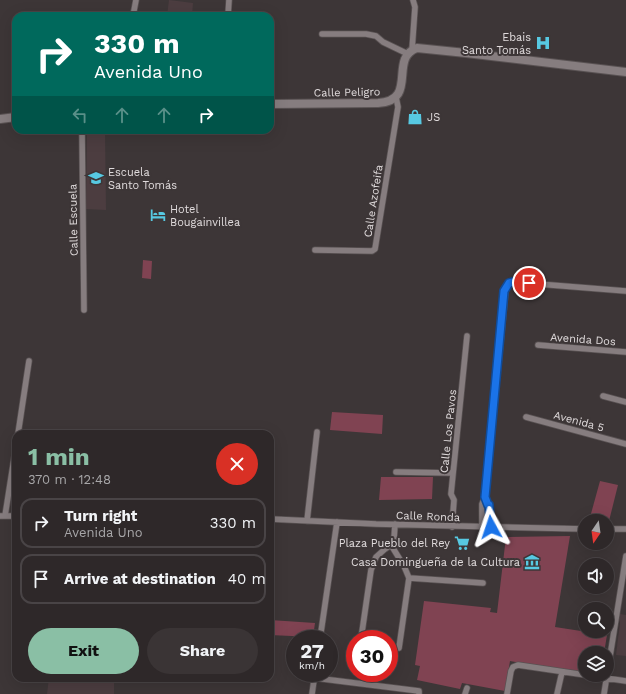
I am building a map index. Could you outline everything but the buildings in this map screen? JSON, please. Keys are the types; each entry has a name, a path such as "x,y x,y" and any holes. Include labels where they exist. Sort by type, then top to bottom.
{"main road":[{"path":"410,52 425,48 626,72"},
{"name":"Calle Peligro","path":"274,104 378,103 392,101 399,93 404,65 410,52"},
{"path":"0,119 12,118"}],"street":[{"path":"134,12 136,0"},
{"path":"228,12 229,0"},
{"path":"322,34 366,34 376,36 383,42 410,52 415,7 413,0"},
{"name":"Calle Azofeifa","path":"315,250 375,249 398,107 396,97"},
{"name":"Calle Escuela","path":"82,134 84,310"},
{"path":"482,527 482,504 485,497 504,291 509,283 513,282 626,291"},
{"name":"Calle Los Pavos","path":"452,526 454,500 451,494 467,336"},
{"name":"Avenida Dos","path":"538,345 626,352"},
{"path":"19,430 29,361"},
{"path":"603,396 626,402"},
{"name":"Avenida 5","path":"526,417 626,444"},
{"path":"307,520 316,432"},
{"path":"3,516 12,468"},
{"path":"396,472 453,473"},
{"path":"485,497 489,505 491,527"},
{"name":"Calle Ronda","path":"274,519 482,527 578,529"},
{"path":"321,630 337,522"},
{"path":"362,630 371,570 376,557 391,545 394,539 395,524"},
{"path":"614,529 626,528"},
{"path":"391,545 404,566 409,578 398,648"},
{"path":"612,646 626,556"},
{"path":"409,578 483,583"},
{"path":"507,694 511,671 513,667 518,665 578,674"},
{"path":"557,694 562,672"},
{"path":"338,680 419,692"},
{"path":"614,680 626,681"},
{"path":"312,694 314,682"},
{"path":"604,694 606,682"},
{"path":"465,694 467,688"}],"shaded area":[{"path":"169,0 193,3 192,12 168,12"},
{"name":"Escuela Santo Tomás","path":"87,134 105,134 106,210 86,209"},
{"path":"143,260 152,261 151,279 142,278"},
{"path":"332,412 383,415 382,434 330,430"},
{"path":"381,477 433,477 432,499 379,500"},
{"path":"600,481 618,485 611,514 591,514"},
{"path":"570,536 555,627 578,631 578,638 606,638 605,646 578,646 578,674 510,661 505,691 462,683 460,689 417,680 420,666 415,665 424,601 491,608 490,612 497,613 506,537"},
{"path":"620,614 626,615 626,656 616,655"},
{"path":"274,620 315,623 314,630 286,630 286,636 274,635"},
{"path":"48,682 114,682 114,694 47,694"}],"place":[{"name":"Ebais Santo Tomás","path":"543,43"},
{"name":"JS","path":"415,117"},
{"name":"Escuela Santo Tomás","path":"96,178"},
{"name":"Hotel Bougainvillea","path":"158,215"},
{"name":"Plaza Pueblo del Rey","path":"462,543"},
{"name":"Casa Domingueña de la Cultura","path":"532,562"}],"route":[{"path":"491,527 489,505 485,497 504,291 509,283 529,283"}]}
